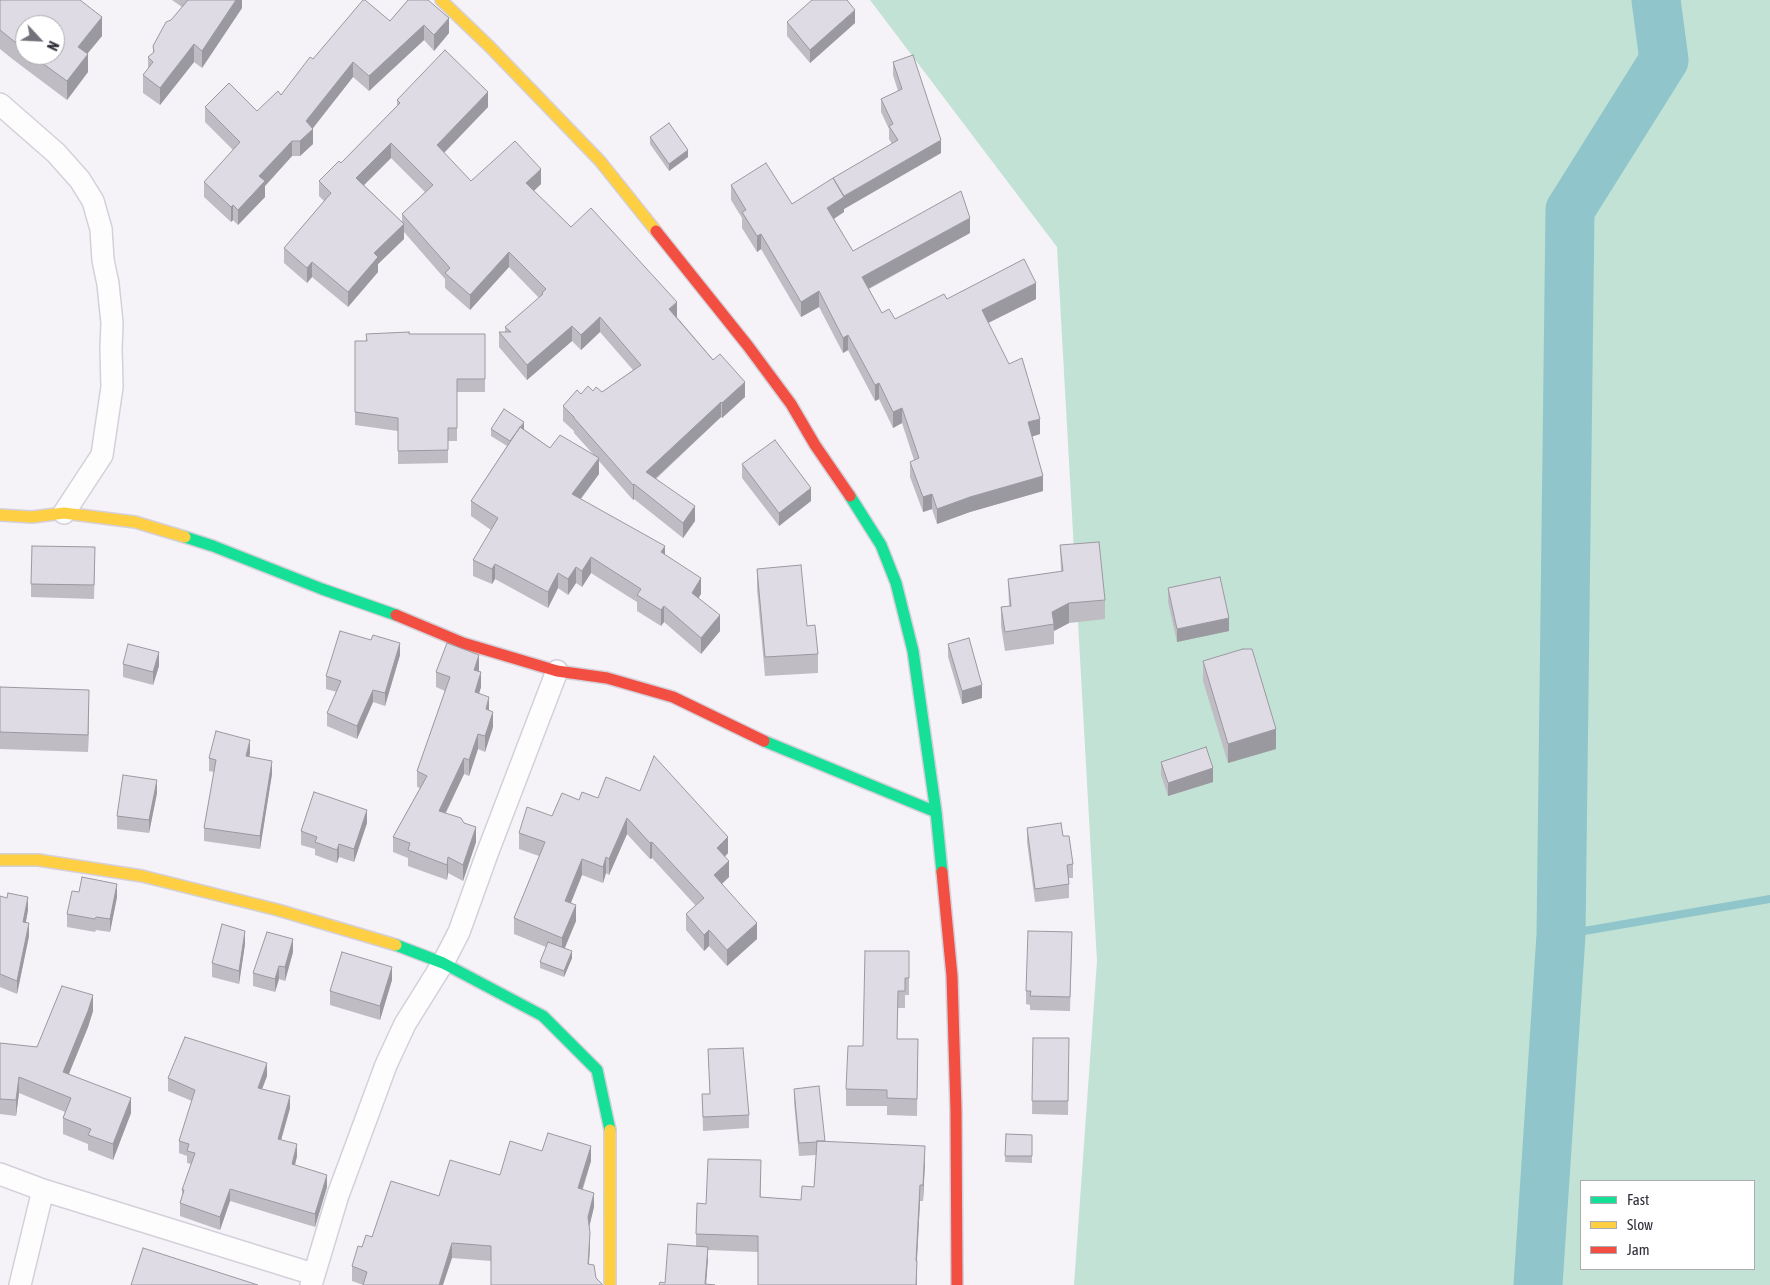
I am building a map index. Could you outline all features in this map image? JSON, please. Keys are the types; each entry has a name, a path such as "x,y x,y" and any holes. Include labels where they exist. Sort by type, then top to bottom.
{"street":[{"path":"441,0 600,161 748,346 790,404 815,445 854,501 881,546 896,583 914,651 936,812 952,976 956,1110 957,1285"},
{"path":"0,104 56,153 80,180 93,201 101,230 103,260 111,309 112,387 102,455 64,513"},
{"path":"0,515 32,517 64,513 135,522 213,546 322,589 379,608 463,643 557,671 607,678 673,697 776,747 936,812"},
{"path":"0,1174 312,1280 338,1195 386,1065 405,1024 443,963 459,932 557,671"},
{"path":"0,860 38,860 142,876 278,910 396,945 443,963 543,1016 597,1070 610,1128 610,1285"},
{"path":"20,1285 43,1190"}],"green space":[{"path":"870,0 1770,0 1770,1285 1074,1285 1097,961 1057,247"}],"building":[{"path":"0,0 80,0 102,17 78,47 88,54 67,81 45,65 65,65 65,15 15,15 15,42 0,30"},
{"path":"188,0 236,0 202,51 194,44 160,88 143,75 153,62 148,57 154,52 153,46 166,22 171,20"},
{"path":"363,0 390,21 408,0 428,0 449,18 434,35 424,25 369,76 353,62 306,121 313,129 300,141 292,141 259,176 265,181 238,210 233,205 231,207 204,182 240,142 205,107 229,83 257,111 278,91 281,95 310,57 313,59"},
{"path":"812,0 847,0 855,10 810,50 787,22"},
{"path":"445,50 488,92 437,145 471,181 515,141 541,169 526,183 571,227 591,208 677,302 669,309 713,360 720,354 745,382 646,472 695,506 683,523 633,485 563,406 577,390 581,394 588,386 593,391 596,387 602,392 641,365 600,317 581,335 572,326 527,365 499,332 511,332 505,327 543,294 546,289 509,252 470,295 445,273 450,268 402,214 433,185 391,143 356,178 404,224 374,253 378,257 348,292 312,262 307,268 284,248 331,193 319,181 339,161 341,163 400,103 397,100"},
{"path":"913,55 941,140 844,196 833,178 898,140 889,126 893,124 881,99 902,89 893,62"},
{"path":"669,123 688,150 669,164 650,137"},
{"path":"766,163 792,204 833,178 844,197 827,208 853,251 961,191 970,218 862,277 882,313 889,309 895,319 944,294 947,299 1024,259 1036,283 982,310 1009,364 1022,358 1040,419 1028,422 1043,476 970,497 937,509 932,494 923,497 910,462 919,458 902,408 893,412 879,383 875,385 848,335 843,338 819,291 801,302 761,234 757,236 742,212 746,210 731,185"},
{"path":"409,332 409,334 485,334 485,379 457,379 457,428 448,428 448,450 398,451 398,418 355,412 355,341 367,341 366,334"},
{"path":"504,409 524,422 510,441 491,429"},
{"path":"520,427 550,448 560,435 599,458 572,494 665,546 661,552 701,578 692,593 720,615 701,638 664,606 661,610 637,595 641,589 591,557 582,571 576,567 568,579 558,573 548,592 495,564 492,569 473,560 498,518 471,501"},
{"path":"775,440 811,488 779,513 742,464"},
{"path":"1099,542 1105,600 1069,603 1052,612 1054,624 1005,632 1001,607 1011,606 1008,579 1063,571 1060,545"},
{"path":"32,546 95,547 94,585 31,584"},
{"path":"801,565 807,626 815,625 818,654 765,657 757,569"},
{"path":"1220,577 1229,618 1177,629 1168,588"},
{"path":"340,631 371,640 373,635 400,643 385,693 373,690 357,726 327,713 341,681 326,676"},
{"path":"969,638 982,685 962,691 948,644"},
{"path":"447,643 479,655 474,670 481,672 475,692 489,697 486,709 493,712 485,736 478,734 469,760 464,758 439,811 461,818 464,823 476,827 463,865 448,857 447,865 408,850 410,843 393,837 427,776 417,771 450,677 436,672"},
{"path":"128,644 159,652 153,672 123,664"},
{"path":"1243,649 1252,649 1276,729 1228,744 1203,661"},
{"path":"0,687 89,690 88,735 0,732"},
{"path":"216,731 250,740 246,756 272,761 260,836 204,828 216,760 209,758"},
{"path":"1206,747 1213,768 1168,783 1161,762"},
{"path":"654,756 728,837 717,848 729,861 714,875 757,923 727,950 709,930 704,935 686,914 704,898 627,818 609,859 606,857 603,867 582,859 565,901 576,905 562,938 514,918 545,842 519,833 527,807 552,816 562,793 579,800 582,792 598,798 606,777 640,791"},
{"path":"123,775 157,780 149,820 117,816"},
{"path":"314,792 367,810 354,849 339,844 337,850 315,842 317,837 301,831"},
{"path":"1061,823 1063,836 1069,836 1073,864 1067,865 1069,884 1035,889 1027,828"},
{"path":"82,877 117,884 110,919 96,917 95,919 67,914 72,891 79,892"},
{"path":"8,893 28,897 23,922 29,923 17,981 0,974 0,896 7,898"},
{"path":"222,924 245,931 239,971 212,963"},
{"path":"1028,931 1072,932 1070,997 1030,996 1031,991 1026,991"},
{"path":"267,932 293,939 285,967 279,966 275,979 253,973"},
{"path":"548,942 572,951 564,971 540,962"},
{"path":"865,951 909,951 909,978 905,978 905,991 898,991 897,1039 918,1039 917,1099 887,1098 887,1090 846,1089 848,1046 863,1046"},
{"path":"342,952 392,967 380,1006 330,991"},
{"path":"62,986 93,995 63,1072 131,1098 113,1144 88,1135 91,1129 63,1118 71,1098 19,1077 16,1100 0,1099 0,1043 37,1047"},
{"path":"185,1037 267,1063 258,1088 290,1096 278,1139 297,1144 292,1164 327,1175 315,1214 230,1189 220,1217 180,1203 184,1190 182,1190 195,1153 187,1151 189,1144 179,1141 195,1090 168,1078"},
{"path":"1033,1038 1069,1038 1068,1101 1032,1101"},
{"path":"743,1048 749,1115 703,1117 702,1094 710,1094 708,1049"},
{"path":"819,1086 825,1141 799,1143 794,1089"},
{"path":"548,1133 591,1146 578,1188 594,1193 588,1217 590,1233 588,1264 594,1265 596,1278 602,1285 491,1285 491,1246 452,1243 439,1285 363,1285 367,1272 352,1266 358,1246 362,1247 366,1235 372,1237 391,1181 439,1196 450,1160 500,1175 510,1141 542,1151"},
{"path":"1006,1134 1032,1135 1032,1156 1005,1156"},
{"path":"817,1141 925,1146 923,1185 920,1185 916,1285 758,1285 758,1236 696,1234 697,1203 706,1204 708,1159 761,1160 760,1197 801,1200 802,1186 814,1187"},
{"path":"668,1244 708,1247 705,1284 715,1285 659,1285 660,1282 665,1283"},
{"path":"143,1248 258,1285 131,1285"}],"waterway":[{"path":"1538,1285 1561,935 1570,210 1664,60 1656,0"},
{"path":"1561,935 1770,899"}],"traffic: fast":[{"path":"850,496 881,545 896,583 913,651 936,812 942,872"},
{"path":"185,537 396,615"},
{"path":"764,741 936,812"},
{"path":"396,945 443,963 543,1016 597,1070 610,1130"}],"traffic: slow":[{"path":"441,0 490,47 600,161 656,231"},
{"path":"0,515 32,517 64,513 135,522 185,537"},
{"path":"0,860 38,860 142,876 278,910 396,945"},
{"path":"610,1130 610,1285"}],"traffic: jam":[{"path":"656,231 748,346 791,404 815,445 850,496"},
{"path":"396,615 463,643 557,671 607,678 673,697 764,741"},
{"path":"942,872 952,976 956,1110 957,1285"}]}
